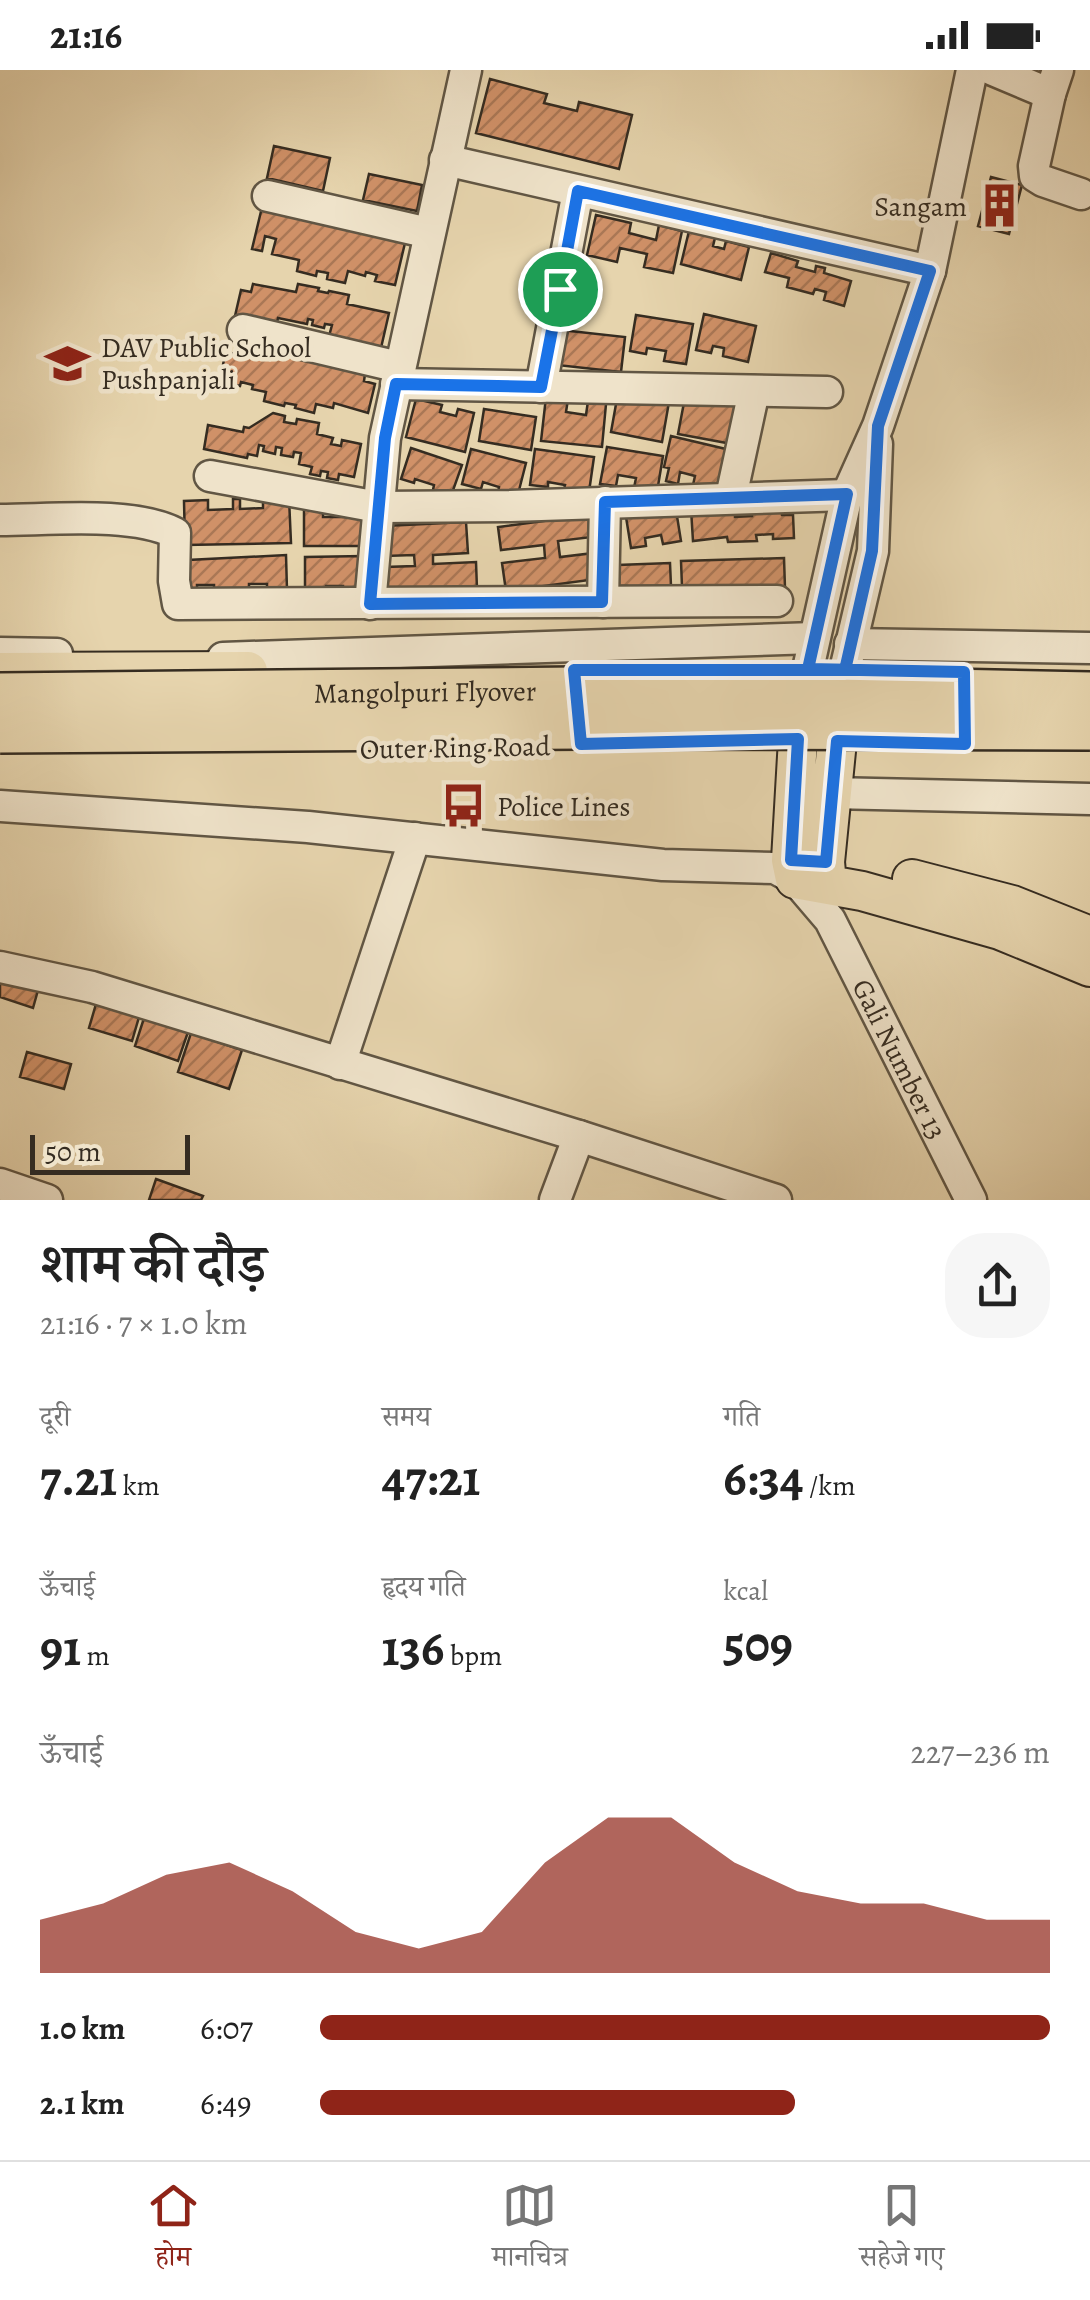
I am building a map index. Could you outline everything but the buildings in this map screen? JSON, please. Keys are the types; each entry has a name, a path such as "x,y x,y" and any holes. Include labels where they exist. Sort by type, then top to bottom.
{"highway":[{"name":"Mangolpuri Flyover","path":"0,696 760,688 1090,695"},
{"name":"Mangolpuri Flyover","path":"0,730 1090,726"}],"main road":[{"path":"0,672 574,670 829,655 964,672 1090,674"},
{"path":"574,670 581,744"},
{"path":"150,746 153,672"},
{"path":"964,672 965,744"},
{"path":"798,739 807,879"},
{"name":"Outer Ring Road","path":"0,744 350,750 798,739 1090,746"},
{"path":"807,879 831,794 837,741"},
{"path":"807,879 868,868 1012,905 1090,936"},
{"path":"807,879 1000,930 1090,967"}],"street":[{"path":"370,604 385,438 466,70"},
{"path":"829,655 847,494 878,426 930,271 972,70"},
{"path":"993,70 1054,82 1035,176 1080,194"},
{"path":"445,160 930,271"},
{"path":"541,387 578,191"},
{"path":"268,196 429,233"},
{"path":"244,330 398,376 541,387 827,392"},
{"path":"732,497 754,390"},
{"path":"829,655 872,551 878,426"},
{"path":"210,476 378,507 847,494"},
{"path":"602,602 605,502"},
{"path":"0,520 111,520 164,527 175,533 174,581 178,604 777,601"},
{"path":"0,653 236,659 829,655 1090,648"},
{"path":"831,794 1090,799"},
{"path":"0,806 308,827 807,879"},
{"path":"340,1064 414,838"},
{"name":"Gali Number 13","path":"807,879 964,1199"},
{"path":"0,967 92,987 776,1200"},
{"path":"555,1200 578,1136"},
{"path":"0,1184 47,1200"}],"place":[{"name":"Sangam","path":"1000,206"},
{"name":"DAV Public School Pushpanjali","path":"68,363"},
{"name":"Police Lines","path":"464,806"}],"route":[{"path":"560,289 541,387 396,384 385,438 370,604 602,602 605,502 847,494 808,669 845,670 964,672 965,744 837,741 826,862 791,860 798,739 581,744 574,670 845,670 872,551 878,426 930,271 578,191 560,289"}]}
